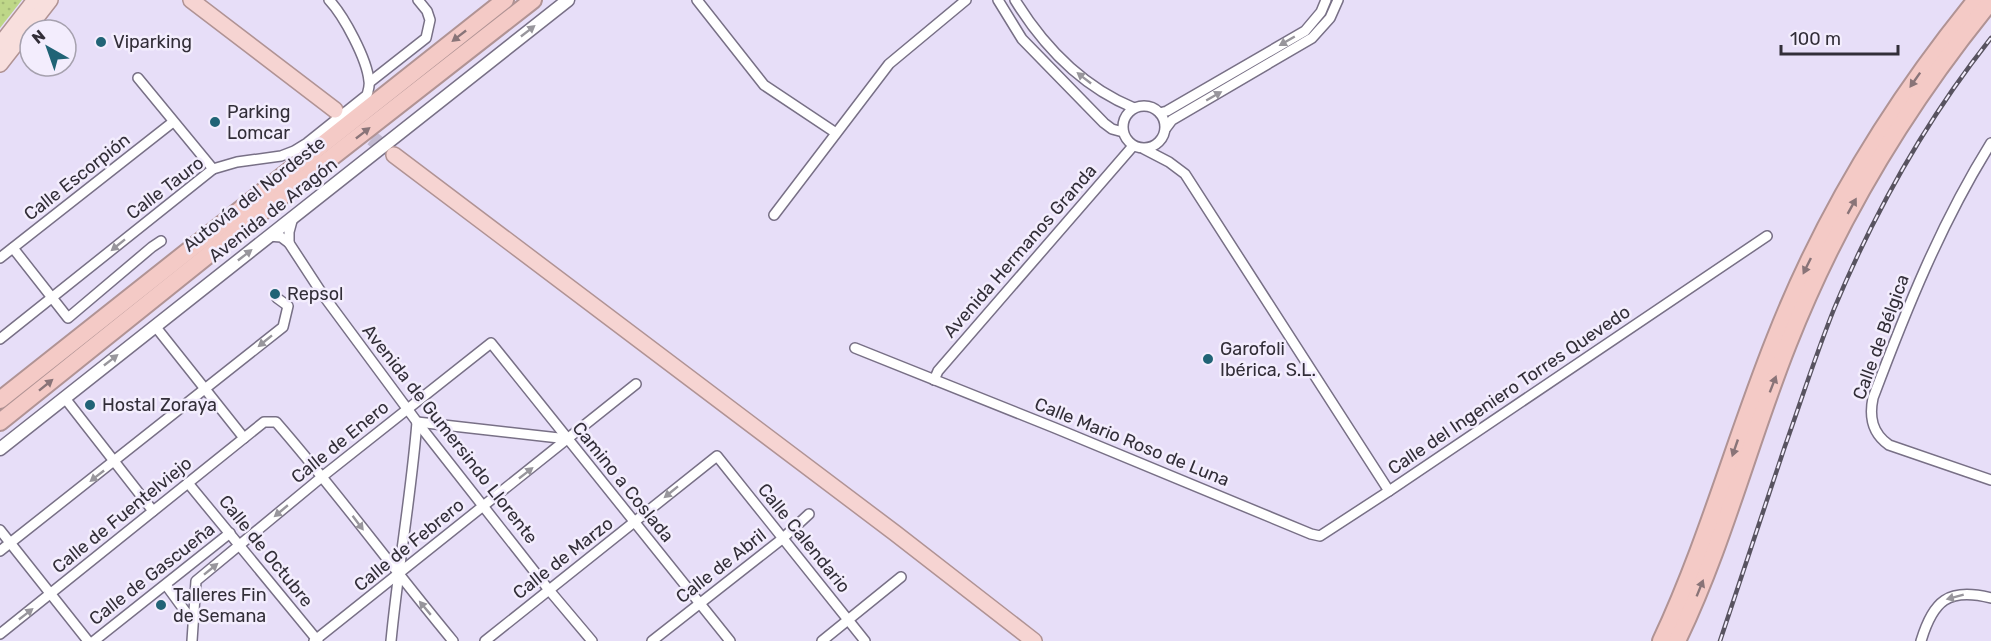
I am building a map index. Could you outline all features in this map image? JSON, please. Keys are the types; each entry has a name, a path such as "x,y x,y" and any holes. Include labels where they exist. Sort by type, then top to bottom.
{"highway":[{"path":"191,0 335,110"},
{"name":"Autovía del Nordeste","path":"0,400 505,0"},
{"name":"Autovía del Nordeste","path":"0,422 268,207 533,0"},
{"path":"1661,641 1694,566 1775,338 1820,238 1897,107 1950,32 1976,0"},
{"path":"1678,641 1707,571 1788,343 1832,243 1873,170 1934,75 1991,1"},
{"path":"394,155 886,526 1034,641"}],"main road":[{"path":"0,45 34,0"},
{"path":"0,64 50,0"}],"street":[{"path":"329,0 336,7 349,30 370,82"},
{"name":"Calle Tauro","path":"0,339 213,169 237,162 281,156 294,151 367,95 370,82 426,38 430,20 427,11 418,0"},
{"name":"Avenida de Aragón","path":"0,449 568,0"},
{"path":"697,0 764,85 836,133"},
{"path":"774,215 889,64 966,0"},
{"path":"1161,113 1305,31 1321,12 1326,0"},
{"path":"1166,128 1161,113 1145,105 1129,111 1123,121 1123,132 1128,142 1144,149 1152,147 1161,139 1172,120 1312,38 1330,18 1338,0"},
{"path":"998,1 1022,39 1104,123 1112,129 1123,132"},
{"path":"1016,1 1054,52 1081,78 1119,102 1134,108"},
{"path":"138,78 213,169"},
{"name":"Calle Escorpión","path":"0,258 173,122"},
{"name":"Calle del Ingeniero Torres Quevedo","path":"1161,139 1169,162"},
{"name":"Calle de Bélgica","path":"1991,143 1976,167 1919,279 1870,411 1875,432 1889,445 1991,480"},
{"name":"Avenida Hermanos Granda","path":"934,380 938,371 1133,146"},
{"name":"Calle del Ingeniero Torres Quevedo","path":"1144,149 1169,162 1185,174 1389,490 1767,236"},
{"path":"289,243 289,232 294,217"},
{"path":"268,236 281,237 289,243"},
{"path":"13,248 68,318 161,241"},
{"name":"Avenida de Gumersindo Llorente","path":"289,243 323,295 406,409 592,641"},
{"path":"0,552 283,327 288,306 277,297"},
{"path":"156,326 244,438"},
{"name":"Calle de Enero","path":"192,641 196,581 406,409 491,343"},
{"name":"Camino a Coslada","path":"491,343 730,641"},
{"name":"Calle Mario Roso de Luna","path":"855,348 1311,534 1320,536 1389,490"},
{"name":"Calle de Febrero","path":"316,640 636,384"},
{"path":"64,397 153,511"},
{"name":"Calle de Fuentelviejo","path":"0,634 264,422 276,422 323,476"},
{"path":"391,641 417,422 568,440"},
{"name":"Calle de Marzo","path":"485,641 717,456"},
{"name":"Calle Calendario","path":"717,456 865,641"},
{"path":"323,476 398,575 453,641"},
{"name":"Calle de Octubre","path":"188,483 316,640"},
{"name":"Calle de Abril","path":"652,641 809,514"},
{"path":"0,530 88,641"},
{"name":"Calle de Gascueña","path":"94,641 230,533"},
{"path":"822,641 902,577"},
{"path":"166,585 193,622"},
{"path":"1921,641 1927,620 1944,600 1958,594 1991,598"}],"green space":[{"path":"0,0 22,0 0,28"}],"tunnel":[{"path":"354,124 392,154"}],"railway":[{"path":"1720,641 1815,360 1850,273 1884,203 1923,134 1991,38"}],"place":[{"name":"Viparking","path":"101,42"},
{"name":"Parking Lomcar","path":"215,122"},
{"name":"Repsol","path":"275,294"},
{"name":"Garofoli Ibérica, S.L.","path":"1208,359"},
{"name":"Hostal Zoraya","path":"90,405"},
{"name":"Talleres Fin de Semana","path":"161,605"}]}
